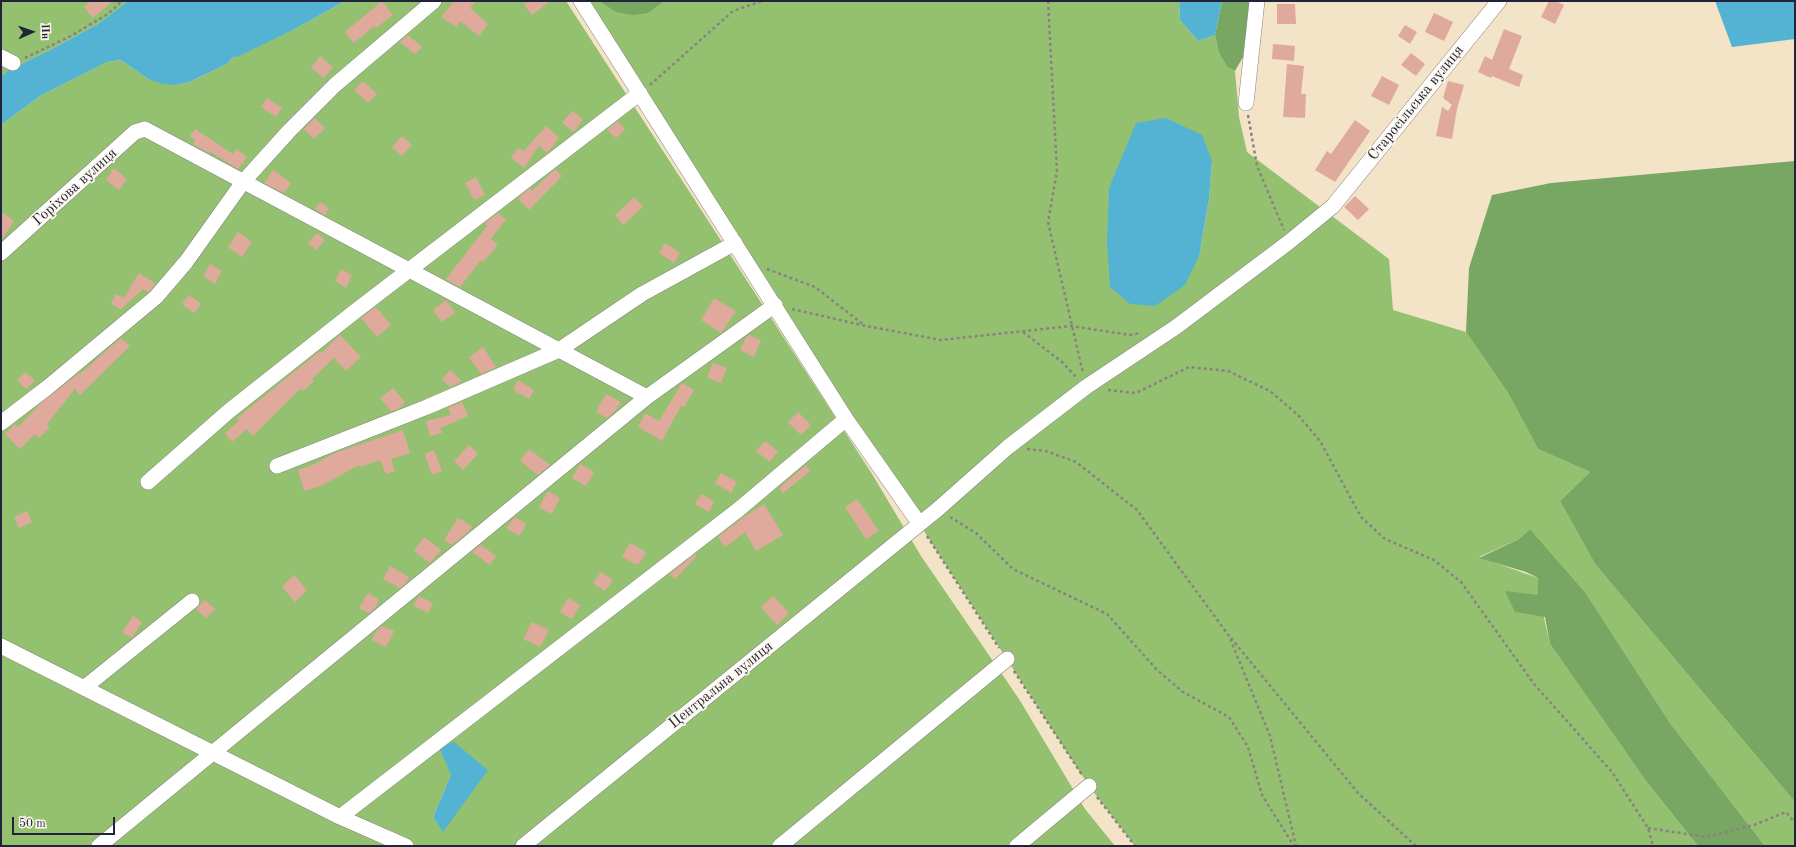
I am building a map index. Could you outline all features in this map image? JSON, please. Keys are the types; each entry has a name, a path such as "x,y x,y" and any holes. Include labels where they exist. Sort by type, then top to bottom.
{"street":[{"path":"1,423 54,382 156,297 186,262 243,182 289,131 335,84 434,1"},
{"path":"582,1 846,419 919,523"},
{"path":"1246,103 1257,1"},
{"name":"Старосільська вулиця","path":"1086,387 1176,327 1289,242 1334,206 1500,1"},
{"path":"148,482 229,411 408,270 640,93"},
{"name":"Горіхова вулиця","path":"1,253 135,132 142,128 151,131 243,182"},
{"path":"243,182 647,397"},
{"path":"277,466 427,407 559,350 642,294 735,243"},
{"path":"99,846 647,397 775,305"},
{"name":"Центральна вулиця","path":"522,846 938,509 1008,447 1086,387"},
{"path":"340,817 738,510 846,419"},
{"path":"84,687 192,601"},
{"path":"1,646 340,817 406,846"},
{"path":"780,846 1006,659"},
{"path":"1017,846 1089,786"}],"path":[{"path":"7,60 43,50 108,14 122,1"},
{"path":"640,93 733,11 762,1"},
{"path":"1048,1 1057,171 1048,222 1086,387"},
{"path":"1246,103 1257,166 1289,242"},
{"path":"767,268 815,287 866,326"},
{"path":"775,305 866,326 941,340 1071,326 1130,335 1145,332"},
{"path":"1023,332 1062,362 1086,387 1136,392 1189,367 1228,371 1270,391 1298,415 1320,441 1361,517 1385,539 1434,560 1461,582 1534,684 1612,772 1648,828 1653,846"},
{"path":"1008,447 1046,451 1076,462 1137,510 1229,636 1358,793 1416,846"},
{"path":"938,509 976,533 1012,569 1107,614 1157,670 1183,692 1229,717 1248,747 1262,794 1295,846"},
{"path":"919,523 1089,786 1135,846"},
{"path":"1229,636 1270,736 1295,846"},
{"path":"1648,828 1706,837 1754,825 1786,812 1795,823"}],"green space":[{"path":"1,1 128,1 98,24 9,70 1,76"},
{"path":"345,1 566,1 872,474 921,556 1019,699 1085,809 1115,846 1,846 1,125 40,96 107,62 121,60 148,79 175,85 187,83 227,64 233,57 293,30","holes":["451,775 443,831 433,817"]},
{"path":"581,1 1179,1 1180,20 1198,41 1215,35 1219,53 1227,67 1235,71 1239,117 1247,152 1389,259 1393,310 1466,332 1508,393 1538,449 1590,472 1560,501 1595,564 1795,802 1795,846 1765,846 1670,723 1585,592 1530,529 1519,539 1479,557 1538,578 1539,596 1550,644 1646,781 1698,846 1135,846 1089,786","holes":["1212,160 1209,199 1199,256"]},
{"path":"599,1 664,1 648,13 633,15 616,12"},
{"path":"1222,1 1250,1 1243,57 1235,71 1227,67 1219,53 1215,35"},
{"path":"1795,161 1795,802 1595,564 1560,501 1590,472 1538,449 1508,393 1466,332 1469,268 1492,195 1551,183"},
{"path":"1530,529 1585,592 1670,723 1765,846 1698,846 1646,781 1550,644 1545,617 1515,612 1505,591 1538,595 1538,578 1526,572 1479,558 1519,539"}],"water":[{"path":"128,1 345,1 293,30 237,57 233,57 227,64 187,83 175,85 162,84 148,79 121,60 107,62 40,96 1,125 1,76 9,70 98,24"},
{"path":"1179,1 1222,1 1215,35 1198,41 1180,20"},
{"path":"1715,1 1795,1 1795,39 1732,47"},
{"path":"1166,118 1202,135 1212,160 1209,199 1199,256 1185,285 1155,306 1130,304 1110,287 1107,242 1109,188 1136,123"},
{"path":"454,742 488,770 443,832 433,817 451,775 439,747"}],"building":[{"path":"91,1 113,1 93,18 84,7"},
{"path":"382,1 393,15 376,28 374,26 354,43 345,32"},
{"path":"454,1 476,1 470,8 488,24 479,36 460,21 456,27 441,17"},
{"path":"530,1 550,1 532,15 524,5"},
{"path":"1549,1 1556,1 1564,5 1555,24 1541,17"},
{"path":"1277,4 1295,4 1296,24 1277,24"},
{"path":"1434,13 1453,22 1444,41 1425,32"},
{"path":"1405,25 1417,32 1410,44 1398,36"},
{"path":"1504,29 1522,36 1509,69 1523,75 1519,87 1478,72 1485,56 1492,60"},
{"path":"408,35 422,47 415,54 400,42"},
{"path":"1273,44 1295,46 1294,61 1272,59"},
{"path":"1411,53 1425,64 1416,76 1401,65"},
{"path":"320,56 333,67 324,78 311,68"},
{"path":"1287,64 1304,66 1301,94 1306,94 1305,118 1283,117"},
{"path":"1382,76 1399,85 1389,105 1371,96"},
{"path":"363,81 377,94 368,103 354,90"},
{"path":"1448,81 1464,85 1457,109 1452,139 1436,136 1442,107 1448,111 1452,105 1443,98"},
{"path":"267,98 282,108 276,117 261,107"},
{"path":"572,111 583,119 574,132 562,123"},
{"path":"315,118 325,128 314,139 304,129"},
{"path":"1355,120 1370,131 1335,182 1315,170 1327,151 1331,154"},
{"path":"618,121 625,129 616,138 607,130"},
{"path":"546,126 559,138 547,153 539,146 524,168 511,158 518,148 524,151"},
{"path":"195,129 233,154 236,149 247,157 238,169 211,152 210,153 193,144 195,140 190,136"},
{"path":"402,136 412,145 402,156 392,147"},
{"path":"114,168 127,179 119,190 106,180"},
{"path":"555,169 562,176 529,210 518,198 530,188 532,191"},
{"path":"273,170 291,183 284,193 264,183"},
{"path":"476,177 485,195 474,200 465,183"},
{"path":"1355,196 1369,209 1358,220 1344,207"},
{"path":"634,197 643,207 623,225 615,215"},
{"path":"320,202 329,208 325,215 315,209"},
{"path":"1,212 14,221 1,241"},
{"path":"498,213 506,219 491,239 498,245 483,262 481,260 460,287 446,279 487,226 485,223"},
{"path":"238,232 252,242 242,257 228,247"},
{"path":"317,233 325,240 316,250 308,243"},
{"path":"665,243 680,253 674,263 659,253"},
{"path":"210,264 222,271 215,284 203,276"},
{"path":"341,269 352,275 346,288 335,281"},
{"path":"139,273 155,283 150,291 148,292 143,289 120,310 111,304 116,294 124,298"},
{"path":"189,295 201,304 194,313 182,304"},
{"path":"714,298 736,311 721,333 701,320"},
{"path":"446,300 455,313 442,322 433,310"},
{"path":"376,307 391,325 377,337 361,318"},
{"path":"340,335 361,357 346,371 334,358 312,379 314,381 303,391 300,389 253,436 247,429 232,442 225,433 239,421 237,418 320,351 321,353"},
{"path":"749,335 761,340 754,357 740,350 746,337"},
{"path":"121,338 130,346 80,395 75,389 47,424 50,427 39,438 35,434 20,449 5,434 15,424 18,427 41,403 79,373 80,374"},
{"path":"483,347 496,367 481,374 469,357"},
{"path":"713,363 727,368 721,383 707,377"},
{"path":"450,370 462,381 450,387 442,379"},
{"path":"26,372 35,381 26,389 17,380"},
{"path":"518,380 534,390 529,399 513,390"},
{"path":"682,383 694,390 684,407 681,406 662,441 638,427 645,413 659,421"},
{"path":"393,388 405,402 398,409 391,411 380,398"},
{"path":"606,394 621,402 615,411 607,418 596,412"},
{"path":"462,402 468,416 440,428 442,433 430,436 426,421 451,415 448,408"},
{"path":"798,412 811,425 801,435 788,422"},
{"path":"403,430 410,453 391,459 395,471 386,474 380,460 360,467 359,465 321,486 304,491 298,470 315,464 335,453"},
{"path":"765,441 778,451 770,462 756,451"},
{"path":"469,445 478,454 463,470 454,461"},
{"path":"529,449 550,465 538,475 520,461"},
{"path":"434,450 442,471 432,475 425,454"},
{"path":"580,464 594,472 586,486 572,478"},
{"path":"806,465 810,471 783,493 779,488"},
{"path":"721,473 737,482 731,493 715,483"},
{"path":"548,491 560,498 552,514 539,508"},
{"path":"701,494 714,501 709,512 695,504"},
{"path":"857,499 879,531 866,539 845,507"},
{"path":"764,504 783,535 756,551 745,532 725,547 718,537"},
{"path":"27,511 32,522 19,528 14,517"},
{"path":"515,517 525,523 525,527 519,536 506,528"},
{"path":"458,518 472,526 469,531 452,545 444,540"},
{"path":"424,537 441,550 430,563 414,551"},
{"path":"630,543 646,552 639,564 635,564 622,557"},
{"path":"481,545 496,556 490,565 472,552"},
{"path":"695,554 697,556 675,579 670,574"},
{"path":"390,566 409,577 405,584 400,588 383,579"},
{"path":"601,572 613,580 605,591 593,583"},
{"path":"294,575 307,590 295,602 282,587"},
{"path":"368,593 378,599 378,603 369,613 359,608"},
{"path":"419,596 433,603 428,613 413,605"},
{"path":"773,596 789,613 777,625 761,607"},
{"path":"568,598 580,605 572,619 560,612"},
{"path":"205,600 215,609 206,618 196,609"},
{"path":"133,616 142,622 132,638 122,632"},
{"path":"532,622 549,630 540,647 523,639"},
{"path":"382,626 394,631 386,647 372,640 377,630"}]}
